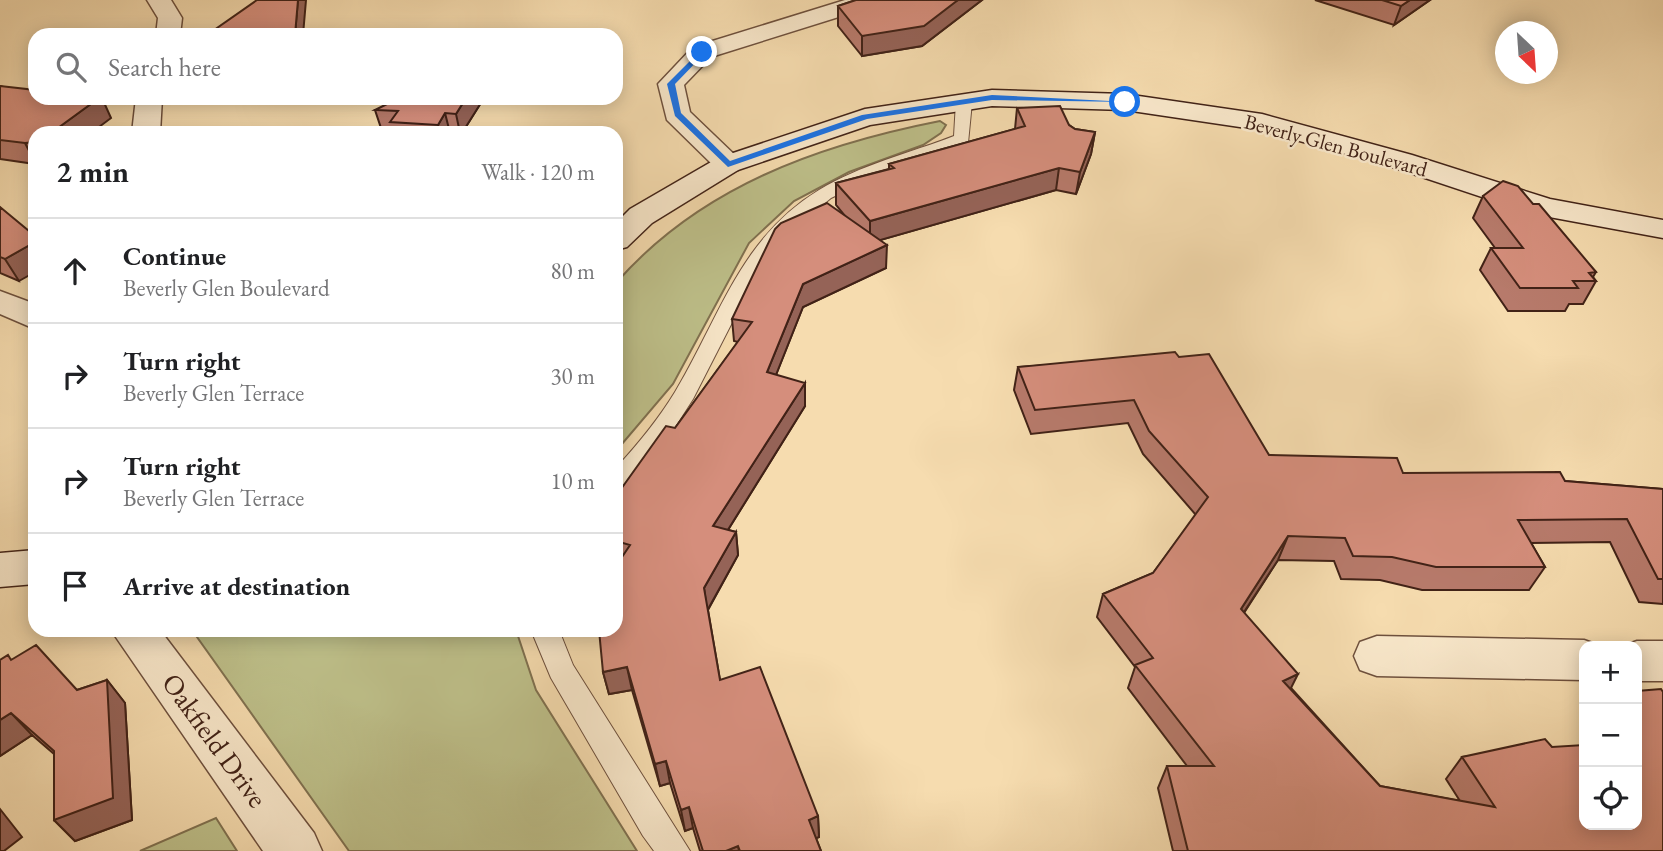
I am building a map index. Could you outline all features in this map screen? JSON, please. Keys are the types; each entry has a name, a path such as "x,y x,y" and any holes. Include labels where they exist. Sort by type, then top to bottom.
{"main road":[{"path":"159,0 170,19 169,28"},
{"path":"728,164 677,114 671,84 702,52 869,0"},
{"name":"Beverly Glen Boulevard","path":"623,233 641,216 728,164 865,117 992,98 1125,102 1262,122 1402,161 1544,207 1663,229"},
{"path":"147,126 148,105"},
{"path":"0,302 28,315"},
{"path":"0,570 28,567"},
{"name":"Oakfield Drive","path":"139,637 295,851"},
{"path":"1377,656 1579,660"},
{"path":"1642,661 1663,661"}],"lane":[{"path":"623,475 654,441 685,394 754,260 782,229 825,194 874,171 962,139 964,102"},
{"path":"548,637 561,670 654,826 674,851"}],"green space":[{"path":"940,121 946,125 941,133 923,145 849,172 794,201 749,243 673,384 623,443 623,276 649,249 723,196 806,157 894,131"},
{"path":"197,637 518,637 536,690 637,851 349,851"},
{"path":"216,818 237,851 140,851"}],"building":[{"path":"257,0 298,0 296,28 217,28"},
{"path":"856,0 958,0 924,26 862,36 838,6"},
{"path":"1382,0 1410,0 1401,6"},
{"path":"0,86 28,89 28,105 89,105 61,126 28,126 28,143 0,140"},
{"path":"385,105 462,105 456,114 445,113 438,125 390,122 398,111 375,110"},
{"path":"1060,106 1069,125 1075,129 1095,132 1080,172 1059,168 870,221 836,183 894,168 889,164 1025,126 1017,108"},
{"path":"1503,181 1518,186 1533,204 1539,204 1596,272 1589,273 1596,281 1573,281 1578,288 1520,288 1491,248 1523,248 1483,196"},
{"path":"827,203 887,245 803,284 767,372 805,383 713,526 736,532 704,588 720,680 760,667 818,816 809,820 821,851 740,851 738,846 726,851 703,851 689,807 681,810 666,761 655,764 627,667 603,672 600,637 623,637 623,556 630,545 623,543 623,486 666,426 675,428 752,322 732,319 775,229 781,223"},
{"path":"0,207 28,230 28,246 5,259 0,257"},
{"path":"1175,352 1179,357 1209,354 1269,455 1397,458 1403,473 1560,472 1565,481 1663,489 1663,579 1658,579 1627,519 1518,520 1545,567 1436,567 1392,557 1353,556 1345,538 1288,536 1241,609 1298,674 1283,681 1380,786 1495,807 1462,757 1545,739 1552,747 1579,745 1579,830 1642,830 1642,691 1661,689 1663,851 1188,851 1167,766 1214,766 1135,665 1153,658 1103,594 1153,573 1208,497 1149,431 1134,400 1035,410 1018,367"},
{"path":"36,645 77,690 107,680 113,798 54,820 54,751 11,713 0,720 0,660 8,655 11,660"}],"route":[{"path":"702,52 671,84 677,114 728,164 865,117 992,98 1125,102"}]}
